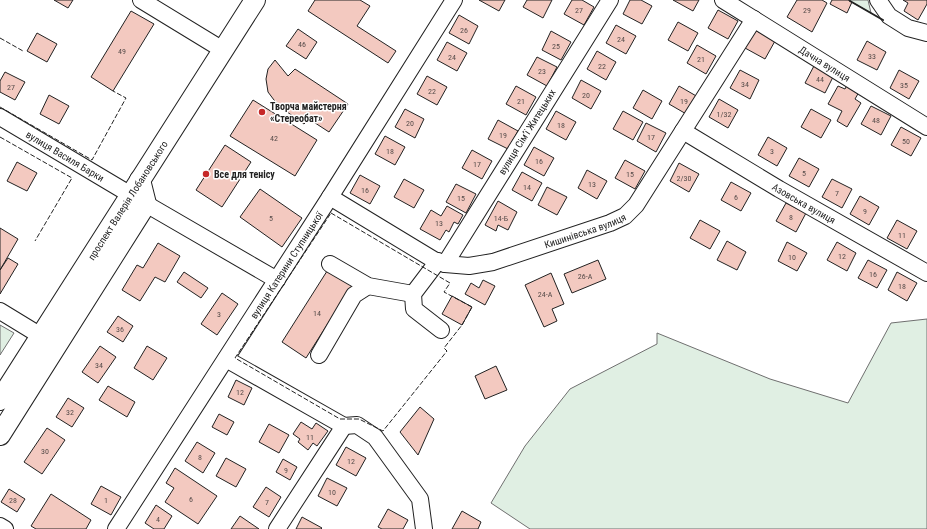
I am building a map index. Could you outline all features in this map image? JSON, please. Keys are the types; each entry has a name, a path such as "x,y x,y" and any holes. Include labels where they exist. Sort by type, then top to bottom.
{"main road":[{"name":"проспект Валерія Лобановського","path":"0,435 139,193 223,50 255,0"},
{"name":"проспект Валерія Лобановського","path":"0,400 41,336 139,193"}],"street":[{"path":"140,0 223,50"},
{"name":"вулиця Катерини Ступницької","path":"116,529 277,280 454,0"},
{"name":"вулиця Сімʼї Житецьких","path":"413,294 442,263 610,0"},
{"name":"Дачна вулиця","path":"723,0 927,127"},
{"path":"878,0 889,16 908,28 927,33"},
{"name":"Кишинівська вулиця","path":"330,197 442,263 469,266 493,262 610,223 625,216 636,205 754,19"},
{"name":"вулиця Василя Барки","path":"0,117 139,193 277,280"},
{"name":"Азовська вулиця","path":"683,131 779,189 927,273"},
{"path":"330,264 368,286 413,294 414,309 441,330"},
{"path":"319,355 354,295 368,286"},
{"path":"0,311 41,336"},
{"path":"226,359 344,426 357,425 375,437 420,499 424,529"},
{"path":"277,529 344,426"},
{"path":"0,526 5,529"}],"green space":[{"path":"848,0 868,0 871,13"},
{"path":"927,319 927,529 530,529 491,503 525,446 570,389 657,344 657,333 770,379 848,403 891,323"},
{"path":"0,325 14,333 0,355"}],"building":[{"path":"54,0 73,0 68,8"},
{"path":"315,0 360,0 370,6 357,26 396,51 388,63 308,11"},
{"path":"479,0 505,0 499,11"},
{"path":"527,0 552,0 543,18 523,7"},
{"path":"572,0 582,0 594,7 584,25 564,14"},
{"path":"630,0 641,0 652,6 642,24 623,14"},
{"path":"673,0 699,0 693,11"},
{"path":"797,0 822,0 827,3 812,32 787,17"},
{"path":"832,0 848,0 852,2 847,13 830,4"},
{"path":"903,0 927,0 927,4 918,20 904,11 908,3"},
{"path":"718,10 738,21 728,39 708,28"},
{"path":"131,11 154,24 113,91 91,77"},
{"path":"459,15 478,26 469,44 449,33"},
{"path":"678,22 698,33 688,51 668,40"},
{"path":"616,25 636,36 626,54 606,43"},
{"path":"298,29 317,42 306,59 286,46"},
{"path":"755,30 775,41 765,59 745,48"},
{"path":"551,31 571,42 561,60 542,50"},
{"path":"37,33 57,44 47,62 27,51"},
{"path":"867,41 886,52 877,70 857,60"},
{"path":"447,42 467,53 457,71 437,60"},
{"path":"697,45 716,56 706,74 687,63"},
{"path":"597,51 616,62 606,80 587,69"},
{"path":"537,57 557,67 547,86 527,75"},
{"path":"275,60 288,76 295,69 348,104 329,132 309,119 304,124 283,109 268,92 266,79 268,69"},
{"path":"815,64 834,75 825,93 805,83"},
{"path":"740,70 759,80 750,99 730,88"},
{"path":"899,70 919,81 909,99 890,88"},
{"path":"5,72 25,82 15,100 0,92 0,81"},
{"path":"427,76 447,87 437,105 417,94"},
{"path":"581,80 601,91 591,109 572,98"},
{"path":"847,85 859,92 855,99 861,103 847,127 837,121 842,111 828,104 838,86 845,89"},
{"path":"516,86 536,97 526,115 506,104"},
{"path":"679,86 698,97 688,115 669,104"},
{"path":"643,90 662,101 652,119 633,108"},
{"path":"49,95 69,106 59,124 40,114"},
{"path":"719,99 738,110 728,128 709,117"},
{"path":"253,100 317,140 295,176 230,136"},
{"path":"871,106 891,116 881,135 861,124"},
{"path":"405,109 424,119 415,138 395,127"},
{"path":"811,109 831,120 821,138 801,127"},
{"path":"556,111 576,122 566,140 546,129"},
{"path":"623,111 643,122 633,140 613,129"},
{"path":"498,120 518,131 508,149 488,139"},
{"path":"646,123 666,133 656,152 637,141"},
{"path":"901,127 921,138 911,156 891,145"},
{"path":"385,136 405,147 395,165 375,154"},
{"path":"768,137 787,148 777,166 758,155"},
{"path":"225,145 251,162 222,207 196,190"},
{"path":"534,147 554,158 544,176 524,165"},
{"path":"472,150 492,161 482,179 462,168"},
{"path":"799,158 819,169 809,187 789,176"},
{"path":"625,160 645,171 635,189 615,178"},
{"path":"17,162 37,173 27,191 7,181"},
{"path":"679,163 699,174 689,192 670,181"},
{"path":"587,170 607,181 597,199 578,188"},
{"path":"522,172 542,183 532,201 512,190"},
{"path":"360,175 380,186 370,204 350,193"},
{"path":"404,179 424,190 414,208 394,197"},
{"path":"832,179 852,189 842,208 822,197"},
{"path":"731,182 751,193 741,211 721,200"},
{"path":"456,184 476,194 466,213 446,202"},
{"path":"547,187 567,197 557,215 538,205"},
{"path":"260,189 302,218 282,247 240,217"},
{"path":"860,196 879,207 869,225 850,214"},
{"path":"498,201 517,212 508,230 498,225 496,231 485,225"},
{"path":"786,203 806,213 796,232 776,221"},
{"path":"447,206 463,215 458,224 454,222 449,232 446,230 440,240 420,229 431,210 441,216"},
{"path":"700,220 720,231 710,249 690,238"},
{"path":"897,220 917,231 907,249 887,238"},
{"path":"0,228 18,239 0,270"},
{"path":"727,241 746,252 737,270 717,260"},
{"path":"787,242 807,253 797,271 778,261"},
{"path":"837,242 856,253 847,271 827,260"},
{"path":"158,243 180,256 165,282 155,277 140,301 122,290 137,265 143,268"},
{"path":"8,258 18,264 0,294 0,270"},
{"path":"598,260 606,279 572,293 564,274"},
{"path":"868,260 887,270 877,288 858,278"},
{"path":"329,268 353,284 306,358 282,342"},
{"path":"184,272 208,288 201,298 177,282"},
{"path":"897,272 917,283 907,301 888,290"},
{"path":"551,273 564,304 552,309 557,321 544,327 525,285"},
{"path":"483,280 495,286 485,305 465,294 471,283 479,288"},
{"path":"222,293 238,304 217,335 201,324"},
{"path":"452,296 472,307 462,325 442,314"},
{"path":"118,316 133,326 123,342 107,332"},
{"path":"100,346 116,357 98,383 82,372"},
{"path":"147,346 167,358 153,380 134,368"},
{"path":"496,366 507,390 485,399 475,376"},
{"path":"236,380 252,388 244,405 228,397"},
{"path":"108,386 135,402 127,417 99,400"},
{"path":"68,398 84,408 72,427 56,417"},
{"path":"420,407 434,419 418,455 400,432"},
{"path":"219,414 234,422 227,435 212,427"},
{"path":"301,422 312,429 316,423 328,431 317,446 313,443 308,450 298,442 300,439 293,434"},
{"path":"269,424 289,435 279,453 259,442"},
{"path":"47,428 65,440 42,474 24,462"},
{"path":"197,442 215,453 203,473 185,461"},
{"path":"346,447 366,458 356,476 336,465"},
{"path":"226,458 246,469 236,487 216,476"},
{"path":"283,459 297,467 290,480 276,472"},
{"path":"175,468 217,496 198,524 165,502 174,488 166,483"},
{"path":"327,478 347,488 337,506 318,496"},
{"path":"101,486 121,497 111,515 91,504"},
{"path":"266,487 281,497 269,517 253,507"},
{"path":"9,489 25,499 17,512 1,502"},
{"path":"51,494 91,520 86,529 36,529 31,526"},
{"path":"156,505 172,516 164,529 154,529 145,523"},
{"path":"388,509 408,520 403,529 382,529 378,527"},
{"path":"462,511 481,522 478,529 452,529"},
{"path":"240,516 259,529 231,529"},
{"path":"302,517 322,528 296,529"}],"fence":[{"path":"0,38 23,51"},
{"path":"0,107 92,160 126,98 113,91"},
{"path":"0,137 72,178 35,241"},
{"path":"331,213 450,283 444,292 472,307 462,325 444,348 447,351 383,431 359,419 340,419 235,358 331,213"}],"wall":[{"path":"850,1 883,20"}],"place":[{"name":"Творча майстерня «Стереобат»","path":"262,112"},
{"name":"Все для тенісу","path":"206,174"}]}
